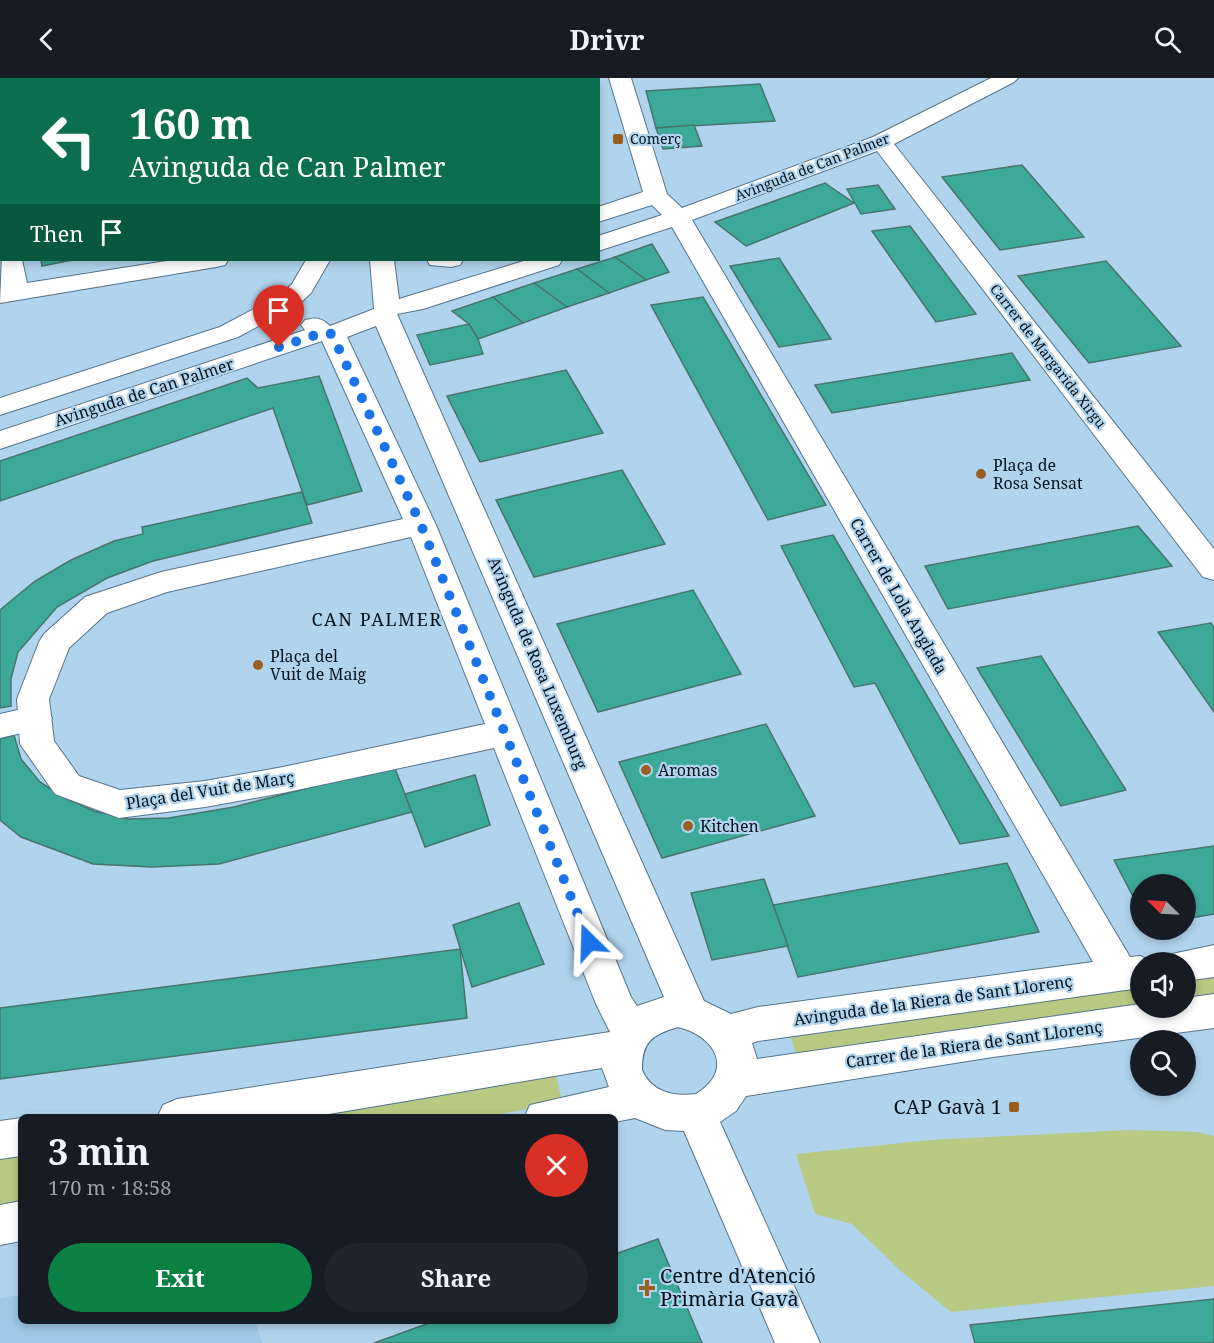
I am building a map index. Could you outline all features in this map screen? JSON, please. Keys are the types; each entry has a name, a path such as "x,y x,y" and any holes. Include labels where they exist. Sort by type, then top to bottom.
{"street":[{"path":"620,78 657,196 678,218"},
{"name":"Avinguda de Can Palmer","path":"600,243 678,218 881,142 1007,78"},
{"name":"Carrer de Margarida Xirgu","path":"881,142 1214,570"},
{"path":"600,214 657,196"},
{"name":"Carrer de Lola Anglada","path":"678,218 1130,973"},
{"path":"10,261 8,294 210,261"},
{"path":"317,261 302,288 289,300 327,333 421,525 615,1004 627,1040"},
{"name":"Avinguda de Rosa Luxemburg","path":"382,261 394,312 690,1012"},
{"path":"394,312 547,261"},
{"name":"Avinguda de Can Palmer","path":"0,407 229,332 289,300"},
{"name":"Avinguda de Can Palmer","path":"0,440 394,312"},
{"name":"Plaça del Vuit de Març","path":"421,525 161,583 96,605 55,642 33,699 36,744 67,785 119,804 205,794 283,780 504,733"},
{"path":"0,726 35,718"},
{"path":"1196,963 1214,961"},
{"name":"Avinguda de la Riera de Sant Llorenç","path":"726,1032 758,1024 1130,973"},
{"path":"678,1010 690,1012 712,1021 726,1032 735,1048 738,1064 735,1080 726,1095 712,1106 696,1113 666,1113 638,1099 621,1069 627,1040 643,1020 659,1013 678,1010"},
{"name":"Carrer de la Riera de Sant Llorenç","path":"735,1080 993,1040 1214,1011"},
{"path":"207,1114 627,1040"},
{"path":"564,1114 638,1099"},
{"path":"696,1113 798,1343"},
{"path":"0,1140 18,1137"},
{"path":"0,1225 18,1222"}],"shaded area":[{"path":"18,1295 18,1324 257,1324 262,1343 0,1343 0,1298"}],"green space":[{"path":"1214,976 1214,1001 1196,1003 1196,978"},
{"path":"1130,987 1130,1009 797,1058 790,1034"},
{"path":"556,1074 562,1103 500,1114 277,1114"},
{"path":"1130,1130 1198,1132 1214,1136 1214,1286 951,1312 902,1272 852,1224 815,1214 796,1154 930,1140"},
{"path":"18,1150 18,1202 0,1205 0,1153"}],"building":[{"path":"760,84 775,121 656,128 646,91"},
{"path":"694,125 702,146 663,149 656,128"},
{"path":"1022,165 1084,237 1000,250 942,177"},
{"path":"825,183 854,203 746,246 715,222"},
{"path":"878,185 895,209 861,214 847,189"},
{"path":"910,226 976,314 936,322 872,231"},
{"path":"652,244 669,272 646,280 615,257"},
{"path":"615,257 646,280 609,293 577,269"},
{"path":"779,258 831,339 779,347 730,266"},
{"path":"41,261 67,261 42,266"},
{"path":"1106,261 1181,346 1089,363 1018,276"},
{"path":"577,269 609,293 567,307 534,283"},
{"path":"534,283 567,307 523,323 493,297"},
{"path":"493,297 523,323 478,339 469,324 452,311"},
{"path":"703,297 826,505 768,520 651,305"},
{"path":"469,324 478,339 483,354 430,365 417,335"},
{"path":"1012,353 1030,380 832,413 815,385"},
{"path":"566,370 603,433 480,462 447,396"},
{"path":"319,376 362,491 307,505 273,408 0,501 0,461 247,378 258,388"},
{"path":"622,470 665,544 534,577 496,500"},
{"path":"302,492 312,523 153,561 107,578 57,607 18,652 11,679 11,706 0,708 0,610 35,581 71,560 114,541 143,534 142,527"},
{"path":"1138,526 1172,566 948,609 925,566"},
{"path":"833,535 1009,836 960,844 875,683 854,687 781,546"},
{"path":"693,590 741,674 598,712 557,624"},
{"path":"1211,623 1214,628 1214,712 1158,632"},
{"path":"1041,656 1126,790 1061,806 977,668"},
{"path":"766,724 815,816 662,858 619,762"},
{"path":"14,735 21,759 40,782 65,798 94,811 128,819 169,818 234,807 394,766 412,812 219,864 152,867 93,864 21,837 0,820 0,739"},
{"path":"475,775 490,825 425,847 405,794"},
{"path":"1214,846 1214,914 1196,917 1196,874 1130,874 1130,891 1114,860"},
{"path":"1007,863 1039,932 798,977 773,905"},
{"path":"764,879 788,946 712,960 691,893"},
{"path":"519,903 544,964 472,987 453,925"},
{"path":"460,949 467,1018 0,1079 0,1008"},
{"name":"Centre d'Atenció Primària Gavà","path":"658,1239 702,1343 374,1343 426,1324 618,1324 618,1253"},
{"path":"1214,1299 1214,1343 975,1343 970,1325"}],"place":[{"name":"Comerç","path":"618,139"},
{"name":"Plaça de Rosa Sensat","path":"981,474"},
{"name":"Plaça del Vuit de Maig","path":"258,665"},
{"name":"Aromas","path":"646,770"},
{"name":"Kitchen","path":"688,826"},
{"name":"CAP Gavà 1","path":"1014,1107"},
{"name":"Centre d'Atenció Primària Gavà","path":"647,1288"}],"district":[{"name":"CAN PALMER","path":"377,620"}],"route":[{"path":"279,347 322,333 332,334 421,525 589,942"}]}
